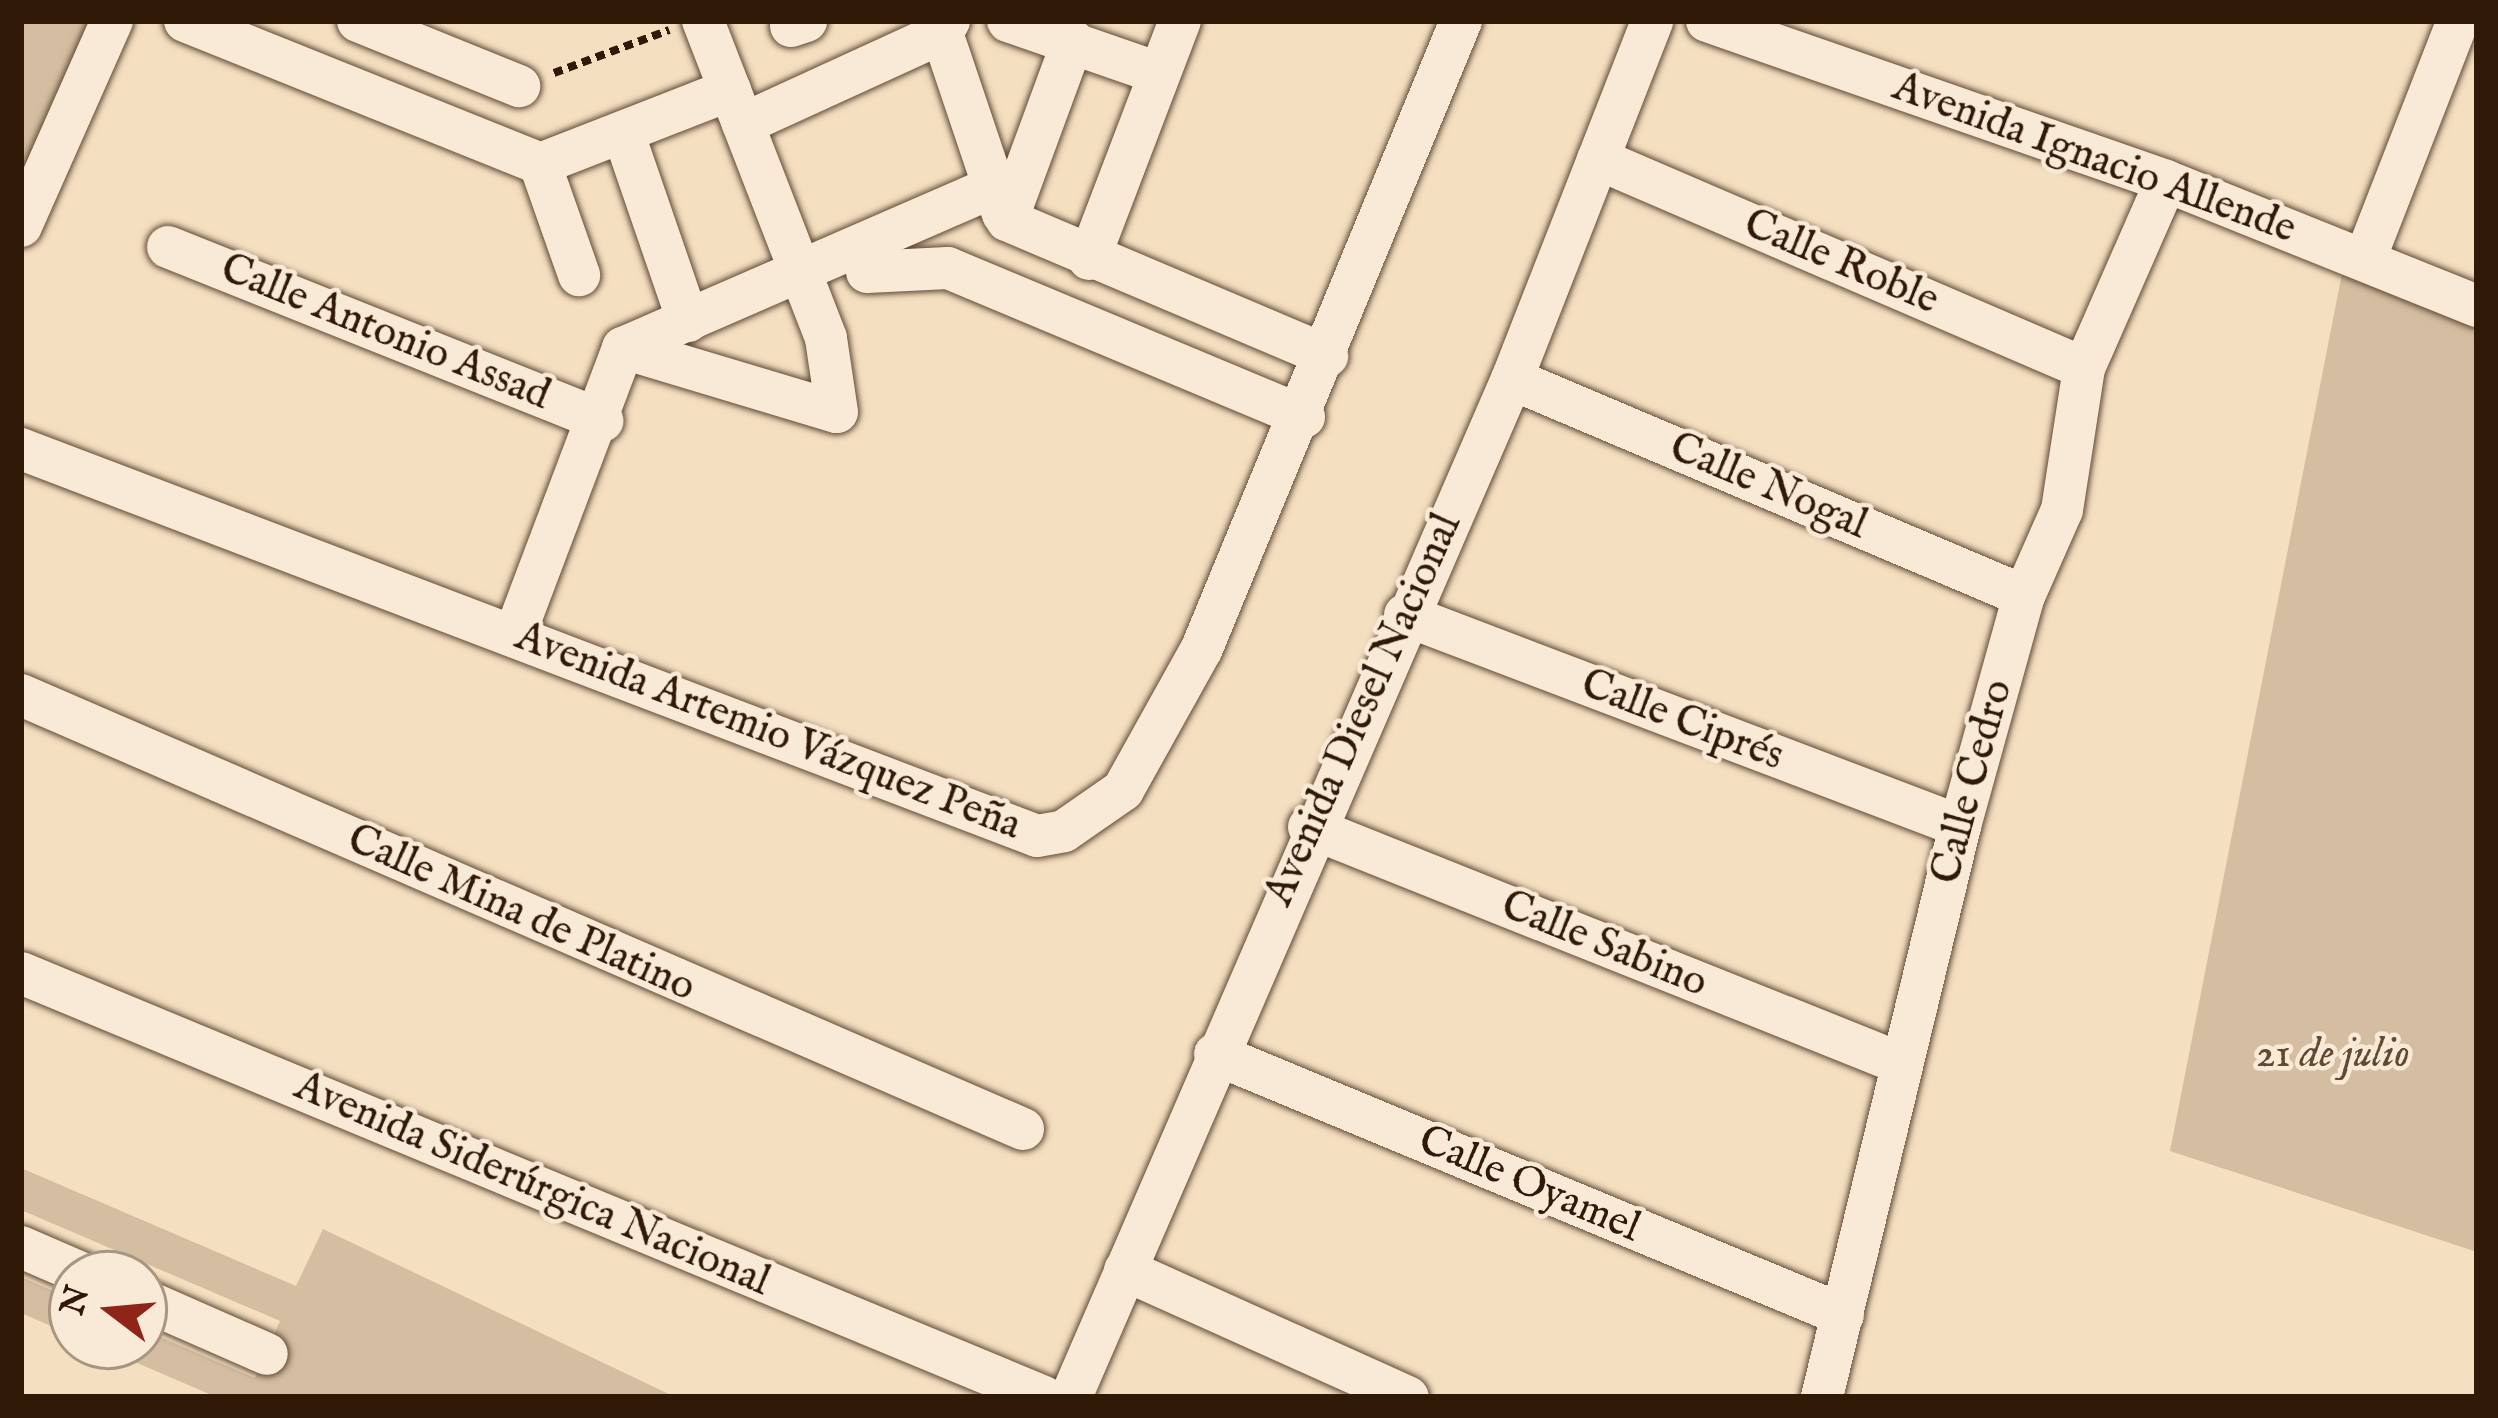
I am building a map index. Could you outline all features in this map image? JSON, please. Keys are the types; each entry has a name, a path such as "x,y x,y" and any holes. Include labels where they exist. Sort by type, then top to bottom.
{"street":[{"path":"21,226 112,21"},
{"path":"185,21 540,164 623,132 736,107 946,27 998,204 1089,259 1328,356"},
{"path":"623,348 837,412 804,275 703,21"},
{"path":"1008,21 1158,74"},
{"path":"1089,259 1180,21"},
{"name":"Avenida Artemio Vázquez Peña","path":"21,449 1037,836 1064,831 1123,790 1202,648 1304,417 1461,21"},
{"name":"Avenida Diesel Nacional","path":"1071,1397 1309,827 1512,379 1652,21"},
{"name":"Avenida Ignacio Allende","path":"1707,21 1804,37 2477,306"},
{"path":"2365,260 2458,21"},
{"path":"373,24 519,86"},
{"path":"623,348 759,291 998,204 1073,41"},
{"path":"623,132 688,321"},
{"name":"Calle Roble","path":"1598,159 2084,368"},
{"path":"540,164 579,275"},
{"name":"Calle Cedro","path":"1822,1397 1960,826 2024,596 2062,510 2084,368 2166,181"},
{"name":"Calle Antonio Assad","path":"168,247 602,421"},
{"path":"867,272 948,268 1304,417"},
{"path":"515,634 602,421 623,348"},
{"name":"Calle Nogal","path":"1512,379 2024,596"},
{"name":"Calle Ciprés","path":"1405,615 1960,826"},
{"name":"Calle Mina de Platino","path":"21,695 1023,1129"},
{"name":"Calle Sabino","path":"1309,827 1900,1063"},
{"name":"Avenida Siderúrgica Nacional","path":"21,974 1044,1397"},
{"name":"Calle Oyamel","path":"1215,1054 1843,1315"},
{"path":"1125,1270 1347,1385 1408,1397"},
{"path":"168,1311 267,1354"}],"path":[{"path":"519,86 693,21"}],"green space":[{"path":"21,21 100,21 21,215"},
{"name":"21 de julio","path":"2346,253 2477,307 2477,1252 2170,1151"},
{"path":"21,1168 296,1286 323,1229 675,1397 216,1397 154,1370 168,1370 168,1340 255,1378 280,1321 168,1273 168,1250 114,1250 21,1210"},
{"path":"21,1277 48,1289 48,1325 21,1313"}]}
